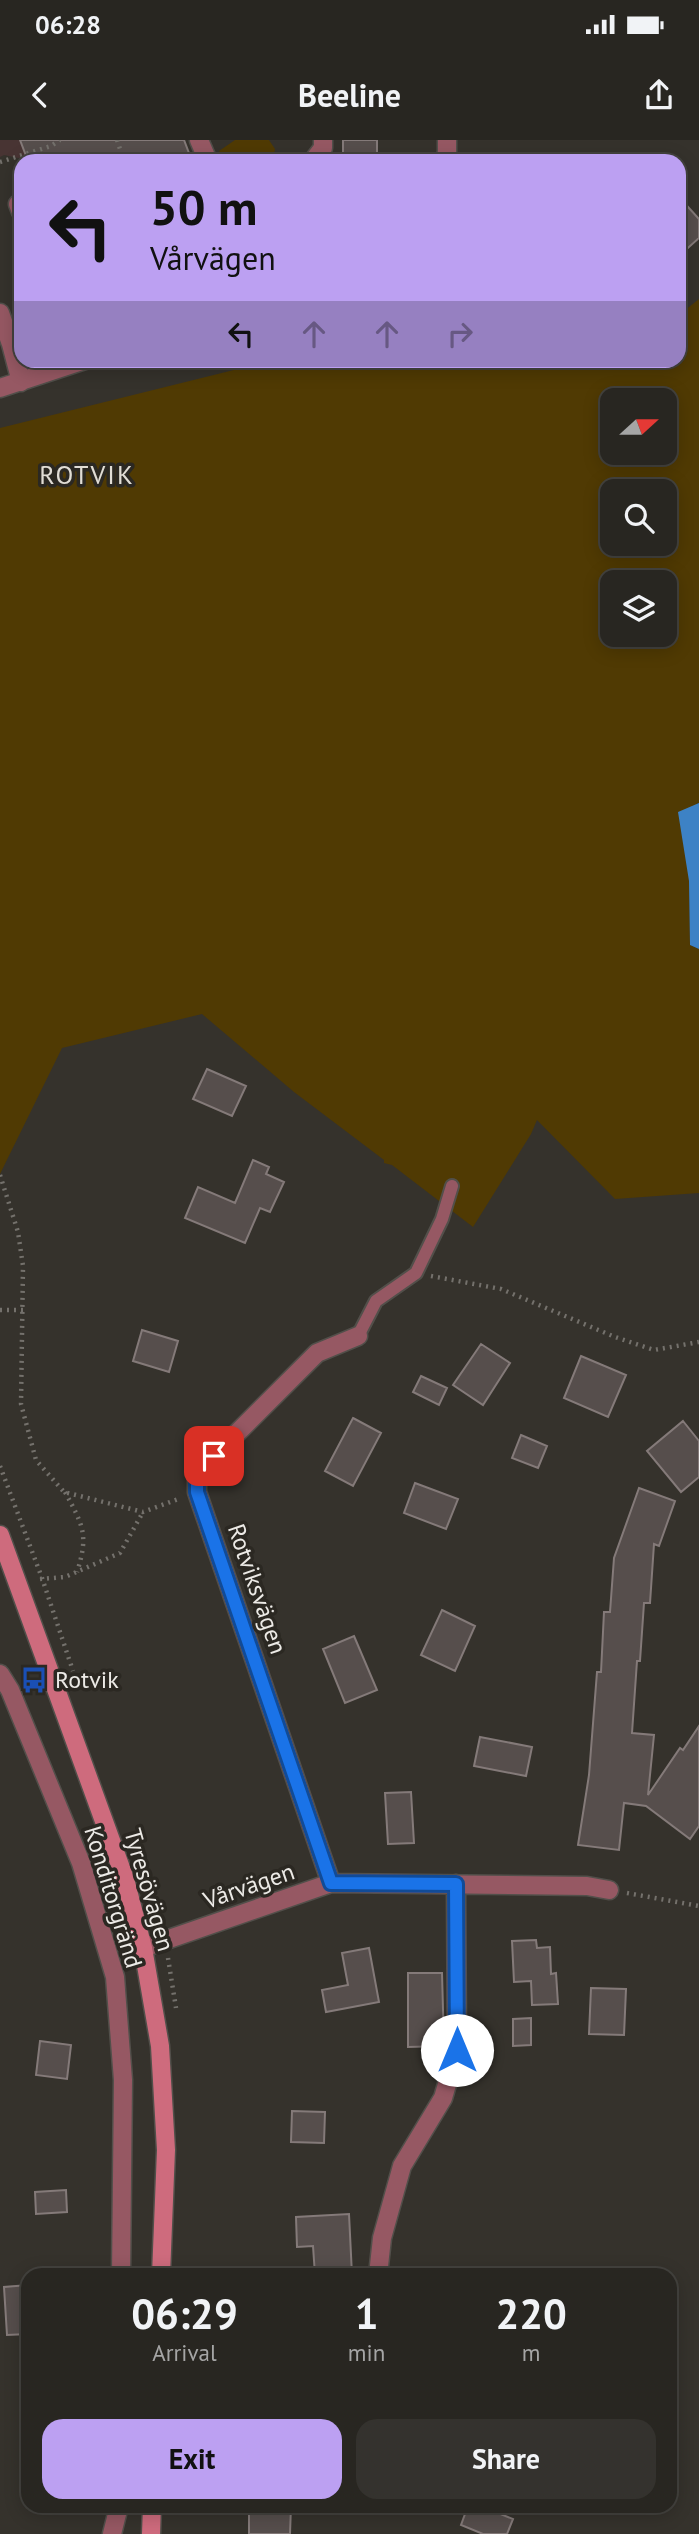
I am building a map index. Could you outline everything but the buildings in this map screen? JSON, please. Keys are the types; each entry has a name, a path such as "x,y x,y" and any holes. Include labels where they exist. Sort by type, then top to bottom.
{"main road":[{"name":"Tyresövägen","path":"0,1535 125,1879 143,1948 160,2046 166,2150 161,2268"},
{"path":"151,2534 152,2513"}],"street":[{"path":"0,313 14,337"},
{"path":"19,368 20,382"},
{"path":"0,388 61,368"},
{"path":"197,1492 197,1473 317,1353 358,1336"},
{"name":"Rotviksvägen","path":"197,1492 331,1883"},
{"name":"Konditorgränd","path":"0,1674 10,1690 81,1863 115,1977 123,2080 121,2268"},
{"name":"Vårvägen","path":"143,1948 331,1883 587,1886 609,1890"},
{"path":"379,2268 382,2238 402,2166 443,2098 457,2050 456,1884"},
{"path":"113,2534 117,2513"}],"lane":[{"path":"358,1336 376,1301 416,1273 442,1219 452,1186"}],"path":[{"path":"26,154 51,146 60,140"},
{"path":"117,140 120,149"},
{"path":"0,1175 18,1232 23,1266 22,1405 36,1460 64,1492 82,1523 85,1549 77,1572"},
{"path":"416,1273 501,1289 615,1337 654,1350 699,1342"},
{"path":"0,1310 23,1310"},
{"path":"0,1466 42,1578 65,1577 120,1553 144,1512"},
{"path":"64,1492 144,1512 197,1492"},
{"path":"609,1890 699,1906"}],"shaded area":[{"path":"0,140 75,140 66,147 41,154 0,157"},
{"path":"235,140 269,140 275,149 274,154 221,154 219,151"},
{"path":"699,299 699,803 689,881 690,945 699,949 699,1193 615,1199 537,1120 473,1227 392,1165 384,1163 384,1160 294,1092 202,1014 62,1048 0,1174 0,428 242,368 686,368 686,309"}],"water":[{"path":"699,803 699,949 690,945 689,881 678,812"}],"place":[{"name":"Rotvik","path":"34,1680"}],"district":[{"name":"ROTVIK","path":"87,475"}],"route":[{"path":"214,1456 197,1473 197,1492 331,1883 456,1884 457,2050"}]}
